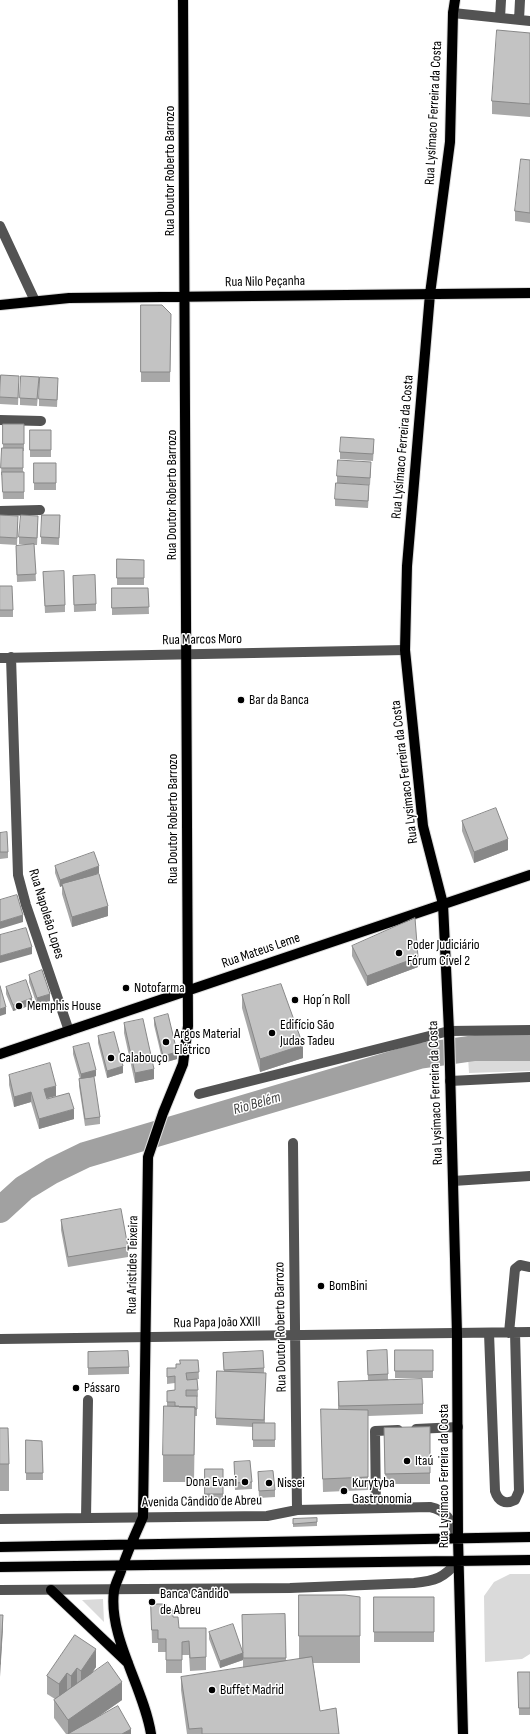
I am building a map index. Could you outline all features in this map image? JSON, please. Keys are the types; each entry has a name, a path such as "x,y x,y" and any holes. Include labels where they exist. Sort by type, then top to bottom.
{"main road":[{"name":"Rua Doutor Roberto Barrozo","path":"183,0 188,991"},
{"name":"Rua Lysímaco Ferreira da Costa","path":"454,0 450,142 430,294 407,566 405,650 423,826 443,904 449,1031 457,1334 458,1561 463,1734"},
{"name":"Rua Nilo Peçanha","path":"0,305 69,298 530,293"},
{"name":"Rua Mateus Leme","path":"0,1054 530,875"},
{"name":"Rua Aristides Teixeira","path":"114,1589 130,1544 143,1517 148,1158 163,1113 183,1064 186,1045 188,991"},
{"path":"0,1547 530,1537"},
{"path":"0,1567 530,1560"},
{"path":"114,1589 113,1601 116,1624 142,1698 151,1734"},
{"path":"51,1590 129,1664"}],"street":[{"path":"500,18 501,0"},
{"path":"519,20 520,0"},
{"path":"453,13 530,21"},
{"path":"0,226 35,301"},
{"path":"0,420 41,421"},
{"path":"0,512 40,510"},
{"name":"Rua Marcos Moro","path":"0,658 405,650"},
{"name":"Rua Napoleão Lopes","path":"11,658 18,875 26,905 69,1031"},
{"path":"199,1094 449,1031 530,1030"},
{"path":"450,1081 530,1077"},
{"name":"Rua Doutor Roberto Barrozo","path":"293,1143 297,1510"},
{"path":"453,1181 530,1176"},
{"path":"490,1333 495,1491 500,1500 505,1503 515,1500 519,1491 512,1332 515,1269 520,1265 530,1267"},
{"name":"Rua Papa João XXIII","path":"0,1339 530,1332"},
{"path":"86,1518 88,1400"},
{"path":"376,1508 375,1431 458,1427"},
{"name":"Avenida Cândido de Abreu","path":"0,1519 267,1516 297,1510 430,1507 440,1509 450,1519 458,1538"},
{"path":"0,1590 290,1588 414,1583 431,1581 440,1578 458,1561"}],"shaded area":[{"path":"530,1039 530,1071 469,1073 467,1041"},
{"path":"510,1574 530,1574 530,1654 522,1659 485,1662 484,1596 494,1582"},
{"path":"103,1599 104,1622 82,1600"}],"building":[{"path":"497,30 530,33 530,104 492,101"},
{"path":"521,159 530,160 530,213 515,211"},
{"path":"141,305 162,305 171,314 170,372 141,372"},
{"path":"1,375 19,376 18,398 0,397"},
{"path":"21,376 39,377 37,399 20,398"},
{"path":"40,377 58,378 57,400 39,399"},
{"path":"3,424 24,424 24,444 3,444"},
{"path":"30,430 51,430 51,450 30,450"},
{"path":"341,437 374,439 373,454 340,452"},
{"path":"2,448 23,448 23,468 1,468"},
{"path":"338,460 371,462 370,478 337,476"},
{"path":"34,463 56,463 56,483 34,483"},
{"path":"2,472 24,472 24,492 3,492"},
{"path":"336,483 369,485 368,501 335,499"},
{"path":"0,515 18,516 17,538 0,537"},
{"path":"21,515 38,516 37,538 19,537"},
{"path":"42,515 60,515 59,538 41,537"},
{"path":"34,544 36,574 17,575 16,546"},
{"path":"117,559 144,560 144,578 117,578"},
{"path":"64,571 65,605 45,606 43,572"},
{"path":"95,575 96,604 74,605 73,576"},
{"path":"0,586 12,586 13,610 0,610"},
{"path":"112,588 148,588 149,607 112,608"},
{"path":"496,808 508,839 474,852 462,821"},
{"path":"7,832 8,852 0,852 0,833"},
{"path":"94,852 99,866 60,880 55,866"},
{"path":"99,874 108,906 72,917 62,884"},
{"path":"17,895 23,915 0,922 0,900"},
{"path":"415,918 418,957 367,976 352,946"},
{"path":"26,928 32,947 0,956 0,935"},
{"path":"42,970 50,994 37,998 29,975"},
{"path":"26,980 32,998 13,1005 6,987"},
{"name":"Edifício São Judas Tadeu","path":"281,984 303,1045 260,1059 242,995"},
{"path":"0,986 6,1007 0,1009"},
{"name":"Argos Material Elétrico","path":"168,1014 177,1052 163,1056 154,1018"},
{"path":"143,1019 154,1069 135,1073 124,1023"},
{"name":"Calabouço","path":"114,1032 123,1066 107,1071 98,1036"},
{"path":"89,1043 96,1070 81,1074 73,1047"},
{"path":"50,1063 56,1086 44,1089 47,1099 69,1093 74,1109 39,1119 31,1092 14,1097 9,1075"},
{"path":"94,1077 100,1117 85,1119 79,1079"},
{"path":"121,1209 128,1247 68,1257 61,1220"},
{"path":"387,1350 388,1374 368,1375 367,1351"},
{"path":"395,1350 433,1350 433,1371 395,1371"},
{"path":"128,1351 129,1367 88,1368 88,1352"},
{"path":"263,1351 264,1368 224,1370 223,1353"},
{"path":"180,1360 198,1360 199,1372 186,1373 187,1380 197,1379 198,1390 186,1390 186,1396 197,1396 197,1409 195,1409 195,1407 179,1407 175,1406 175,1402 167,1402 167,1391 175,1390 175,1376 167,1377 167,1368 176,1368 176,1364 180,1364"},
{"path":"217,1371 266,1373 264,1420 216,1418"},
{"path":"422,1379 423,1404 339,1406 338,1382"},
{"path":"164,1406 195,1407 194,1455 163,1455"},
{"path":"321,1409 368,1410 368,1477 323,1479"},
{"path":"253,1423 275,1423 275,1440 253,1440"},
{"name":"Itaú","path":"430,1427 430,1473 385,1474 384,1428"},
{"path":"0,1428 8,1428 9,1464 0,1464"},
{"path":"26,1440 42,1441 43,1473 26,1473"},
{"path":"250,1461 252,1482 235,1483 234,1462"},
{"path":"205,1469 223,1469 223,1494 205,1494"},
{"path":"273,1471 275,1490 259,1491 258,1472"},
{"path":"317,1518 317,1522 293,1524 293,1519"},
{"path":"299,1595 345,1595 360,1597 360,1636 299,1636"},
{"path":"374,1597 434,1597 434,1632 374,1632"},
{"path":"151,1604 166,1604 166,1610 173,1610 173,1617 178,1617 179,1628 206,1628 206,1657 190,1658 189,1641 182,1642 182,1660 166,1660 166,1639 158,1639 158,1630 152,1630"},
{"path":"285,1614 286,1658 243,1658 242,1615"},
{"path":"0,1615 3,1615 0,1664"},
{"path":"233,1624 243,1653 220,1661 209,1632"},
{"path":"75,1635 96,1649 81,1671 77,1668 71,1676 67,1673 59,1684 47,1676"},
{"path":"312,1657 320,1711 336,1708 339,1734 202,1734 202,1728 189,1729 181,1677"},
{"path":"108,1662 122,1682 68,1720 54,1700"},
{"path":"518,1672 530,1672 530,1708 519,1708"},
{"path":"118,1706 131,1729 122,1734 68,1734"}],"waterway":[{"name":"Rio Belém","path":"0,1210 24,1188 52,1171 85,1155 419,1056 475,1048 530,1048"}],"place":[{"name":"Bar da Banca","path":"241,700"},
{"name":"Poder Judiciário Fórum Cível 2","path":"399,953"},
{"name":"Notofarma","path":"126,988"},
{"name":"Hop´n Roll","path":"295,1000"},
{"name":"Memphis House","path":"19,1006"},
{"name":"Edifício São Judas Tadeu","path":"272,1033"},
{"name":"Argos Material Elétrico","path":"166,1042"},
{"name":"Calabouço","path":"111,1058"},
{"name":"BomBini","path":"321,1286"},
{"name":"Pássaro","path":"76,1388"},
{"name":"Itaú","path":"407,1461"},
{"name":"Dona Evani","path":"245,1482"},
{"name":"Nissei","path":"269,1483"},
{"name":"Kurytyba Gastronomia","path":"344,1491"},
{"name":"Banca Cândido de Abreu","path":"152,1602"},
{"name":"Buffet Madrid","path":"212,1690"}]}
